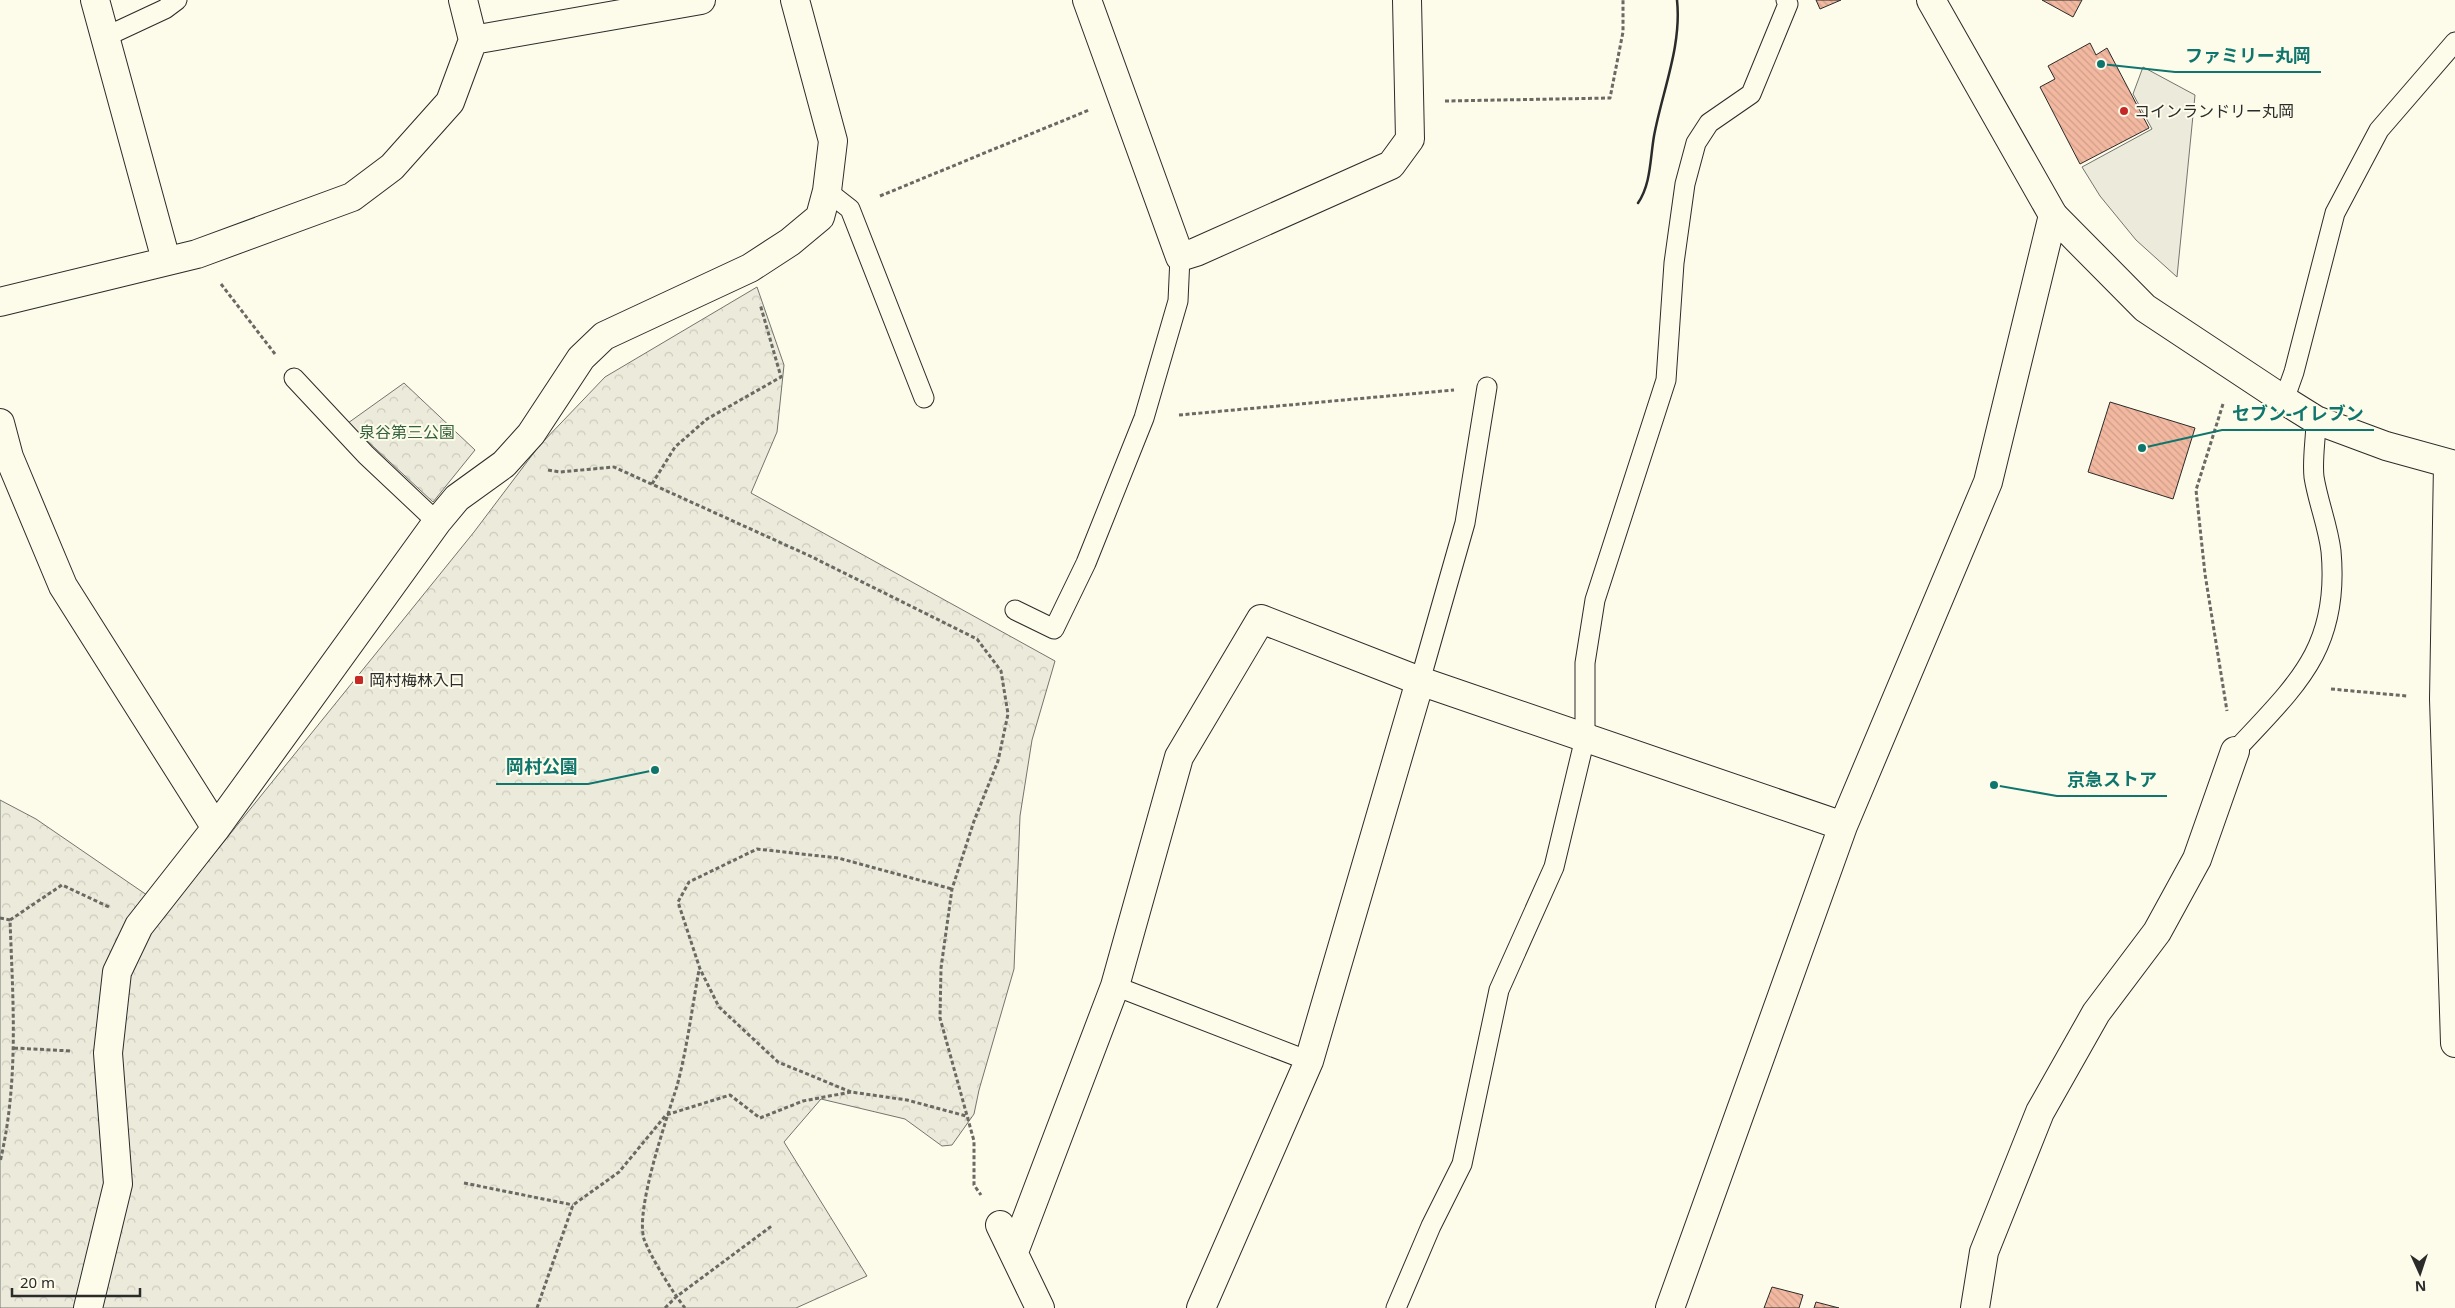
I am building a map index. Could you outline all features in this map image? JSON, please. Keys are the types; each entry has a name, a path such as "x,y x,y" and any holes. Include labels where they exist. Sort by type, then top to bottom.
{"street":[{"path":"96,0 166,260"},
{"path":"0,302 166,260 197,254 352,197 392,167 450,102 473,40 464,0"},
{"path":"473,40 701,0"},
{"path":"88,1308 118,1184 108,1053 117,972 139,926 216,828 437,522 458,498 504,464 531,434 581,358 604,336 750,268 790,242 820,216 827,191 833,141 794,0"},
{"path":"1087,0 1180,257 1196,252 1391,165 1410,139 1407,0"},
{"path":"1931,0 2053,215 2145,308 2235,369 2316,420 2386,446 2451,464 2450,700 2455,1043"},
{"path":"1670,1308 1844,826 1988,482 2053,215"},
{"path":"0,423 9,457 63,586 216,828"},
{"path":"1014,1252 1115,986 1179,756 1261,620 1420,681 1844,826"},
{"path":"1201,1308 1309,1061 1420,681"},
{"path":"1975,1308 1984,1252 2040,1112 2096,1013 2157,932 2193,867 2235,751"},
{"path":"1000,1224 1040,1308"}],"lane":[{"path":"105,37 165,9 177,0"},
{"path":"1396,1308 1431,1226 1462,1164 1499,990 1554,868 1586,738 1585,663 1595,600 1666,380 1674,263 1685,184 1696,143 1709,123 1751,94 1788,4 1786,0"},
{"path":"2284,400 2294,372 2335,213 2379,130 2455,42"},
{"path":"827,191 850,209 924,398"},
{"path":"1015,610 1054,629 1086,563 1144,418 1178,301 1180,257"},
{"path":"294,378 366,456 437,522"},
{"path":"1420,681 1466,523 1487,388"},
{"path":"2235,751 2296,685 2318,650 2330,609 2331,551 2314,476 2316,420"},
{"path":"1115,986 1309,1061"}],"path":[{"path":"1409,101 1610,98 1623,32 1623,0"},
{"path":"850,209 1122,96"},
{"path":"197,254 294,378"},
{"path":"652,484 675,447 707,419 781,377 750,268"},
{"path":"2235,369 2196,490 2217,660 2235,751"},
{"path":"1144,418 1487,388"},
{"path":"504,464 560,472 614,467 810,556 977,639 1001,671 1008,714 998,761 974,821 952,889 941,968 940,1018 974,1141 974,1185 1000,1224"},
{"path":"2296,685 2450,700"},
{"path":"952,889 838,858 757,849 689,882 678,902 700,969 719,1007 778,1062 851,1092 907,1100 967,1116"},
{"path":"0,918 10,920 62,885 118,912 139,926"},
{"path":"0,1162 6,1138 14,1048 10,920"},
{"path":"685,1308 676,1297 644,1238 644,1205 666,1115 677,1086 700,969"},
{"path":"14,1048 108,1053"},
{"path":"537,1308 573,1205 620,1172 666,1115 730,1095 760,1118 803,1101 851,1092"},
{"path":"464,1183 573,1205"},
{"path":"665,1308 676,1297 773,1225"}],"green space":[{"path":"757,287 784,365 777,432 751,493 1055,661 1032,740 1020,816 1014,969 979,1090 974,1114 952,1145 942,1146 905,1119 821,1099 784,1142 867,1276 796,1308 0,1308 0,800 36,819 160,904 201,870 474,532 539,446 605,377"},
{"name":"泉谷第三公園","path":"404,383 475,450 433,502 348,423"}],"shaded area":[{"path":"2143,67 2195,95 2177,277 2136,240 2100,196 2082,167 2152,129 2133,94"}],"building":[{"path":"1816,0 1841,0 1820,9"},
{"path":"2042,0 2082,0 2073,17"},
{"path":"2090,43 2096,55 2107,48 2149,128 2080,164 2040,87 2055,79 2048,66"},
{"path":"2110,402 2195,428 2173,499 2088,472"},
{"path":"1772,1287 1803,1295 1799,1308 1764,1308"},
{"path":"1816,1302 1839,1308 1814,1308"}],"wall":[{"path":"1638,203 1648,180 1657,119 1674,52 1678,17 1677,0"}],"place":[{"name":"ファミリー丸岡","path":"2101,64"},
{"name":"コインランドリー丸岡","path":"2124,111"},
{"name":"セブン-イレブン","path":"2142,448"},
{"name":"岡村梅林入口","path":"359,680"},
{"name":"岡村公園","path":"655,770"},
{"name":"京急ストア","path":"1994,785"}]}
